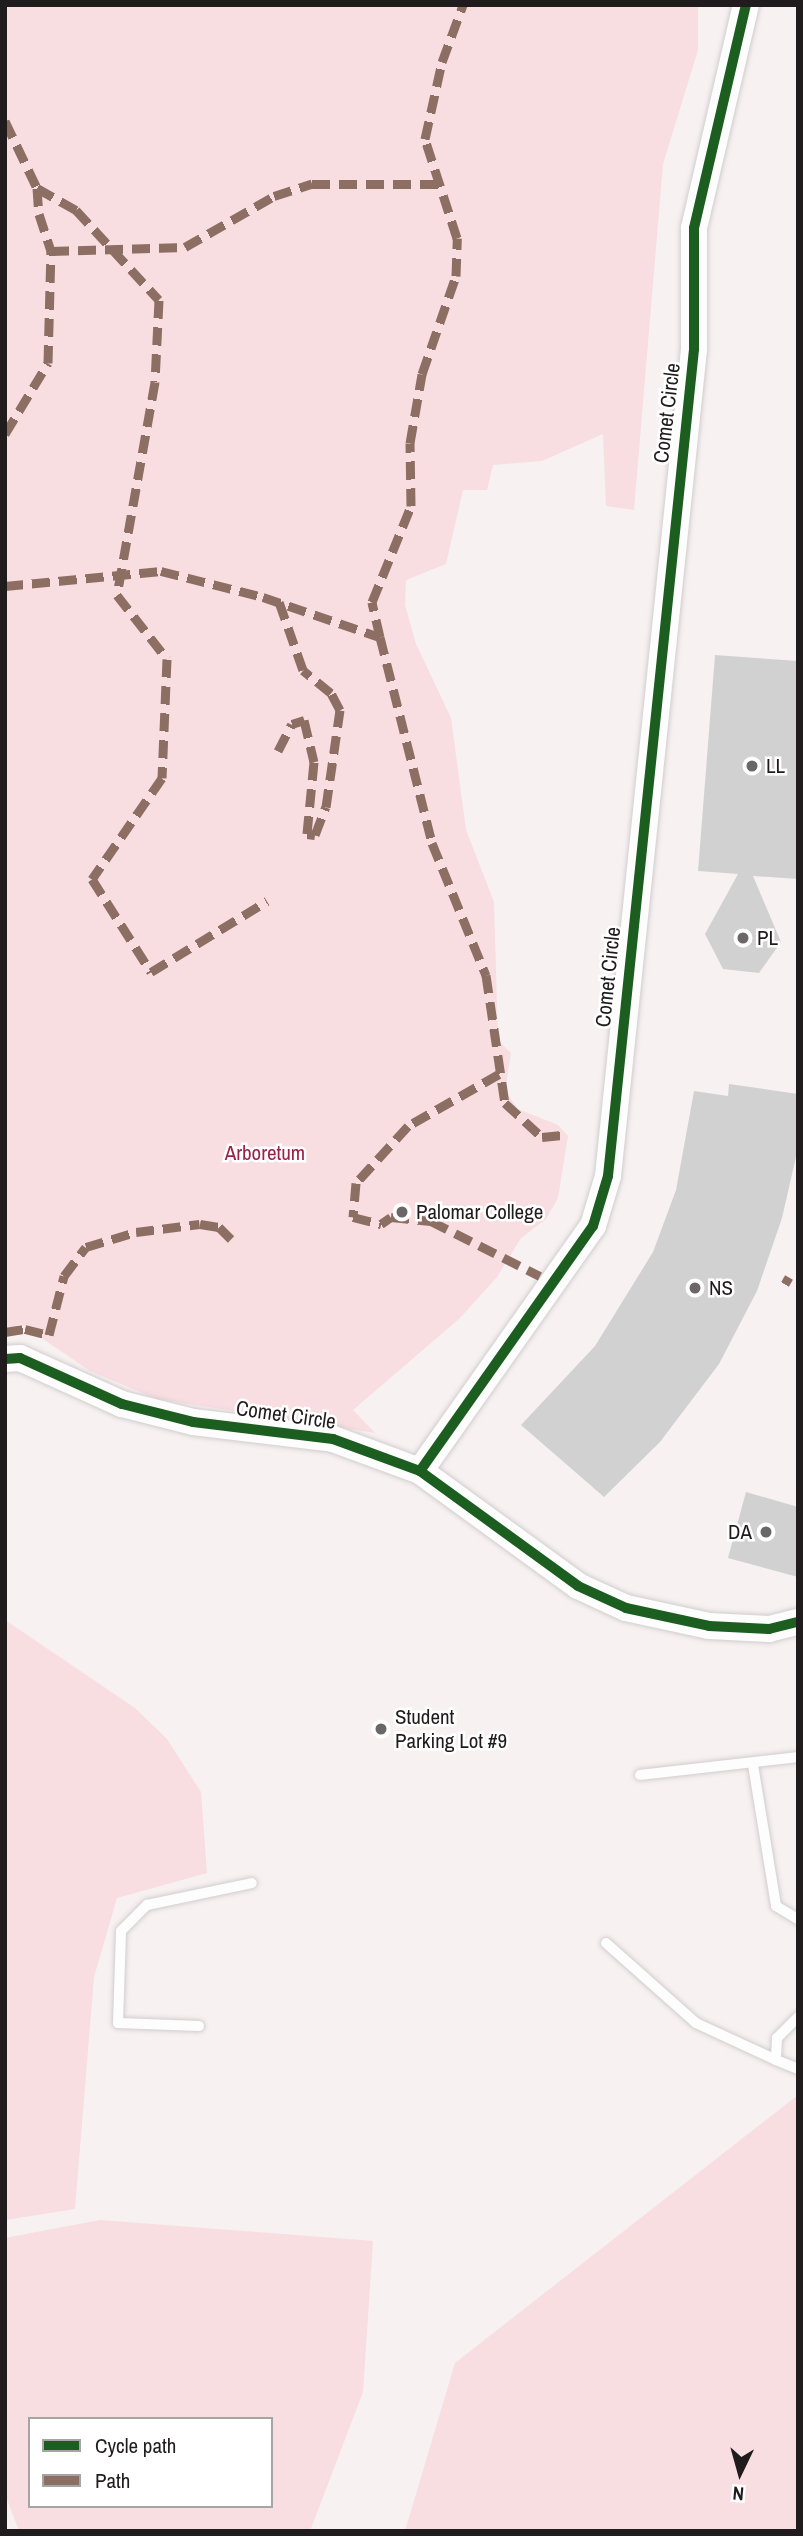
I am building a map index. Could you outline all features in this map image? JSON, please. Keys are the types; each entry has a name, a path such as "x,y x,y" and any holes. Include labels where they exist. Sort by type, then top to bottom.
{"street":[{"name":"Comet Circle","path":"5,1359 20,1357 122,1404 193,1422 333,1439 420,1471 593,1226 608,1176 694,349 694,228 746,5"},
{"path":"420,1471 578,1586 626,1608 709,1626 769,1629 798,1622"}],"lane":[{"path":"640,1775 753,1765 798,1757"},
{"path":"753,1765 776,1906 798,1919"},
{"path":"199,2025 118,2023 121,1931 147,1905 252,1882"},
{"path":"606,1943 696,2023 798,2069"},
{"path":"776,2060 777,2038 798,2017"}],"green space":[{"name":"Arboretum","path":"5,5 698,5 698,50 663,164 634,510 606,506 603,434 542,461 493,465 487,490 463,490 446,564 406,580 405,605 416,644 451,718 466,830 494,902 498,1040 511,1053 505,1091 518,1109 558,1125 568,1136 558,1198 546,1219 521,1238 497,1277 460,1318 353,1410 375,1433 157,1399 90,1371 21,1324 5,1330"},
{"path":"5,1620 135,1708 167,1739 201,1792 207,1873 117,1898 94,1977 75,2209 5,2220"},
{"path":"798,2095 798,2531 405,2531 455,2363"},
{"path":"100,2220 373,2241 363,2392 310,2531 19,2531 5,2494 5,2238"}],"building":[{"name":"LL","path":"715,655 798,661 798,879 753,876 781,942 759,973 723,969 705,934 738,874 698,871"},
{"name":"NS","path":"729,1084 798,1094 798,1148 782,1218 757,1291 719,1364 660,1442 604,1497 521,1425 595,1346 653,1252 676,1190 694,1091 728,1096"},
{"name":"DA","path":"746,1492 798,1507 798,1577 728,1558"}],"marked path":[{"path":"380,637 372,602 411,506 410,443 422,374 456,276 457,238 425,139 442,62 463,5"},
{"path":"5,121 37,188 39,214 51,251 185,247 274,196 312,184 442,184"},
{"path":"37,188 76,210 159,300 155,382 117,595 167,659 162,778 92,879 151,972 267,901"},
{"path":"5,434 48,363 51,251"},
{"path":"5,586 161,571 263,597 380,637 432,843 486,975 505,1103 542,1137 562,1135"},
{"path":"278,751 292,724 304,720 314,762 307,834 315,835 326,807 340,710 331,693 303,670 279,602"},
{"path":"499,1074 408,1126 356,1183 353,1217 381,1224 391,1217 431,1221 540,1276"},
{"path":"5,1332 25,1329 49,1335 64,1276 86,1247 136,1232 200,1224 219,1227 231,1239"},
{"path":"785,1284 789,1277"}],"cycle path":[{"path":"420,1471 593,1226 608,1176 694,349 694,228 746,5"},
{"path":"5,1359 20,1358 122,1404 193,1422 333,1439 420,1471 578,1586 626,1608 709,1626 769,1629 798,1622"}],"place":[{"name":"LL","path":"752,766"},
{"name":"PL","path":"743,938"},
{"name":"Palomar College","path":"402,1212"},
{"name":"NS","path":"695,1288"},
{"name":"DA","path":"766,1532"},
{"name":"Student Parking Lot #9","path":"381,1729"}]}
